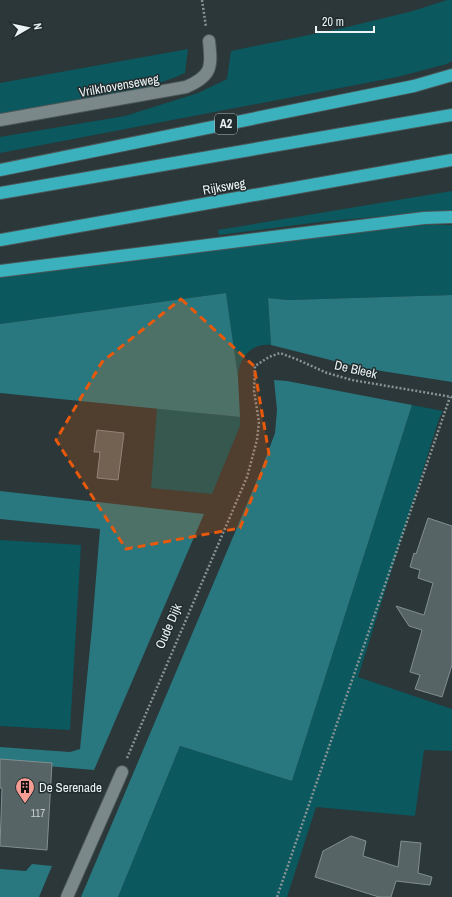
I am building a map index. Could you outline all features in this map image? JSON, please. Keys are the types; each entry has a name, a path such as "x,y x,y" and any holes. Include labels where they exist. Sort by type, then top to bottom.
{"highway":[{"name":"A2","path":"0,170 414,86 452,75"},
{"name":"A2","path":"0,193 452,115"},
{"name":"Rijksweg","path":"0,240 452,160"},
{"path":"0,271 424,218 452,217"}],"street":[{"name":"Vrilkhovenseweg","path":"0,120 186,86 197,82 205,77 209,69 211,57 208,41"},
{"path":"67,897 122,772"}],"path":[{"path":"202,0 208,41"},
{"name":"De Bleek","path":"261,362 280,353 327,373 352,380 451,397"},
{"name":"Oude Dijk","path":"122,772 247,477 257,440 259,422 254,391 254,374 255,366 261,362"},
{"path":"277,897 451,397"}],"highlighted area":[{"path":"181,299 254,366 269,454 240,528 126,549 56,440 102,362"}],"shaded area":[{"path":"447,0 452,0 452,61 447,64 397,77 0,153 0,137 125,116 198,93 227,79 231,51 343,28 413,11"},
{"path":"188,49 185,73 163,82 94,100 0,115 0,83"},
{"path":"452,191 452,213 399,215 328,221 219,235 218,230"},
{"path":"425,225 452,225 452,295 288,300 268,298 271,345 257,346 247,353 243,358 238,377 226,293 0,324 0,264 291,234"},
{"path":"226,293 238,377 240,417 0,393 0,324"},
{"path":"452,295 452,382 362,368 271,345 268,298 288,300"},
{"path":"274,380 287,381 412,405 292,781 180,746 118,897 81,897 260,473 275,433 277,410"},
{"path":"412,405 443,411 439,419 358,677 452,709 452,751 424,750 415,816 316,807 287,897 118,897 180,746 292,781"},
{"path":"157,408 240,417 240,426 212,494 151,488"},
{"path":"0,491 204,514 94,770 0,762 0,747 70,752 80,749 100,529 0,519"},
{"path":"0,540 81,545 70,730 0,726"},
{"path":"32,864 52,866 39,897 0,897 0,869 26,871"}],"building":[{"path":"97,430 124,433 118,480 97,478 100,452 94,452"},
{"path":"428,518 452,526 452,665 442,697 415,689 420,675 410,672 422,630 409,626 396,606 424,615 433,583 418,578 420,570 410,567"},
{"name":"De Serenade","path":"0,759 52,763 47,850 0,846 2,788 0,788"},
{"path":"351,836 366,841 363,856 398,867 401,841 421,843 418,873 432,877 430,885 396,881 391,897 379,897 315,877 323,851"}],"place":[{"name":"De Serenade","path":"25,804"}]}
